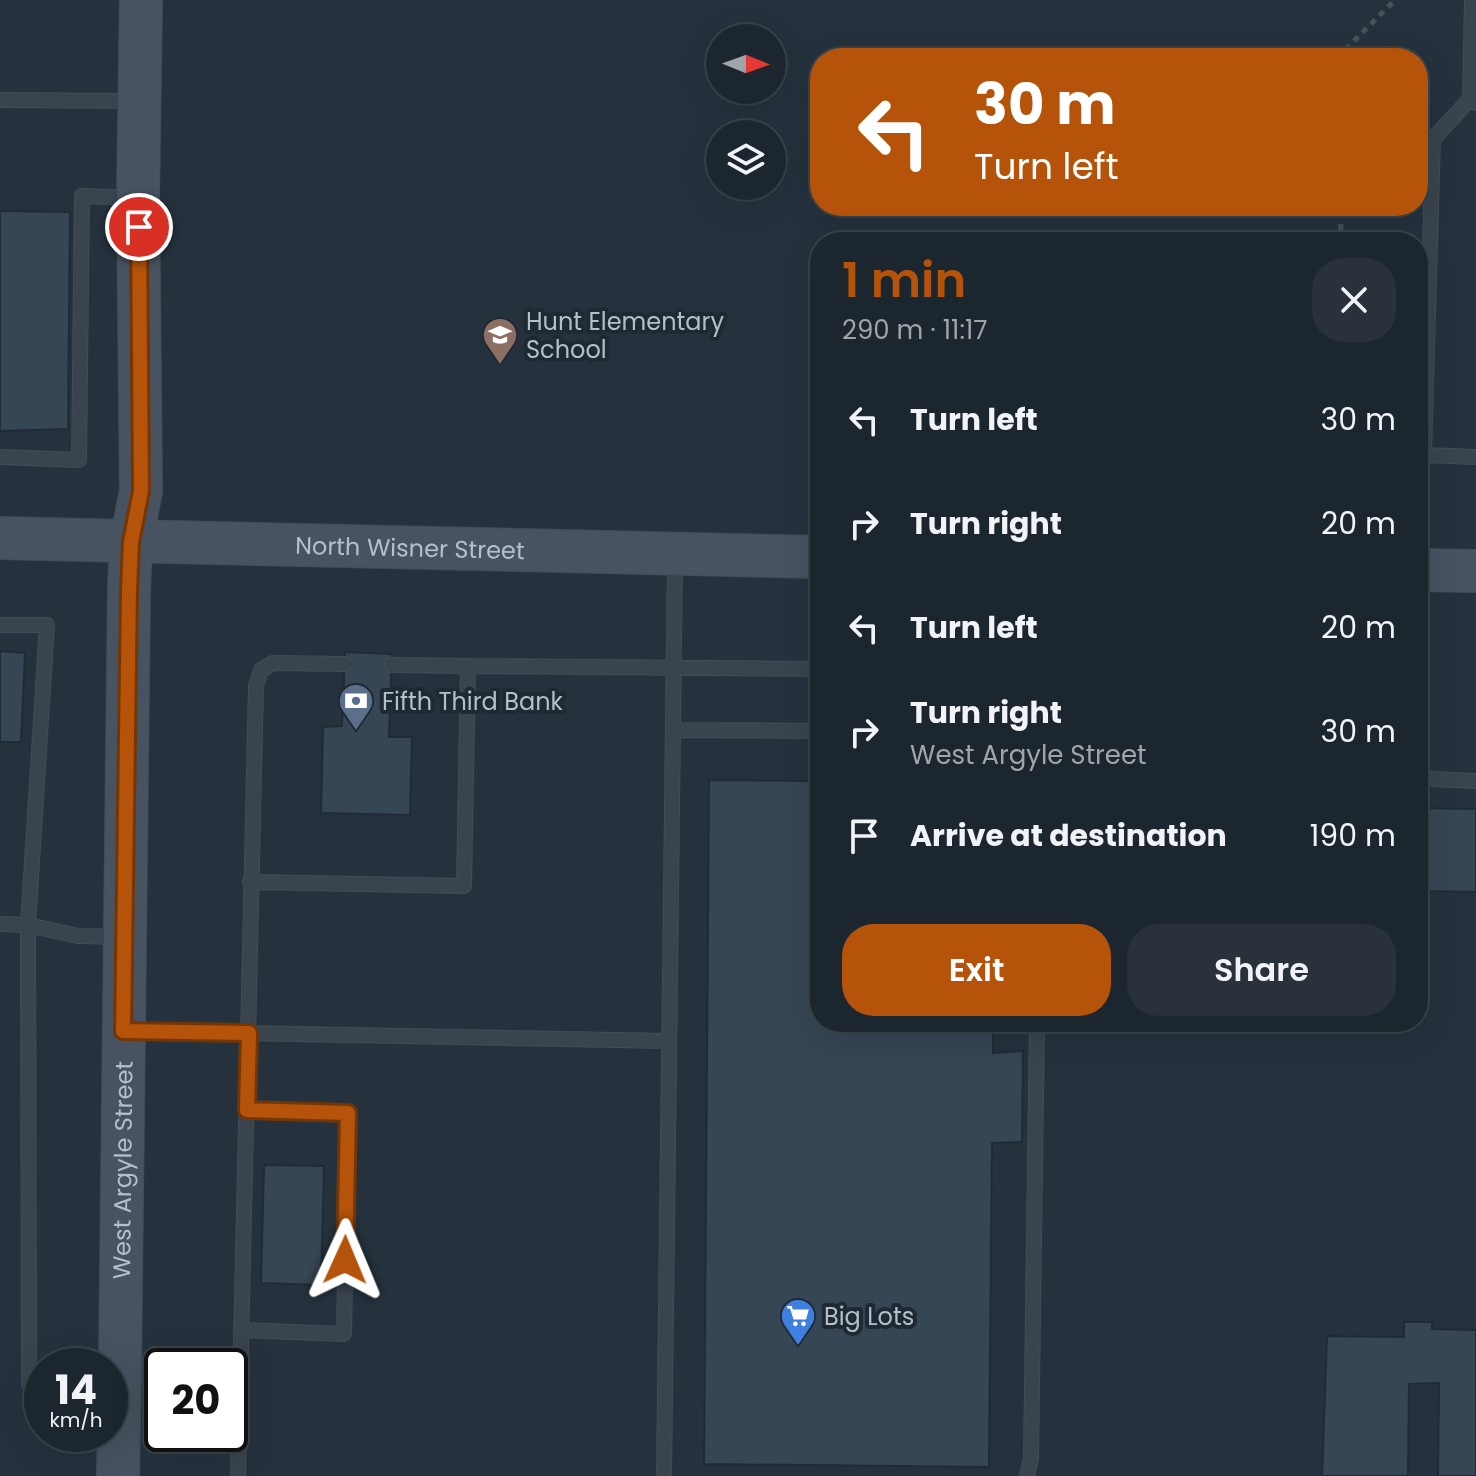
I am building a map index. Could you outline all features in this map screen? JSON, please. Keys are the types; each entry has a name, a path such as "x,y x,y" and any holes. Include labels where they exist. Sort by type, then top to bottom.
{"street":[{"name":"West Argyle Street","path":"116,1348 129,590 131,542 141,491 138,198 141,0"},
{"name":"North Wisner Street","path":"0,538 810,557"},
{"path":"1428,570 1476,571"},
{"name":"West Argyle Street","path":"117,1452 118,1476"}],"lane":[{"path":"1428,315 1433,139 1473,101 1472,0"},
{"path":"0,100 140,101"},
{"path":"0,457 79,460 82,196 138,198"},
{"path":"1428,455 1476,457"},
{"path":"664,1476 675,553"},
{"path":"0,625 47,625 28,925 29,1348"},
{"path":"238,1476 256,686 261,670 273,663 345,664"},
{"path":"392,665 810,669"},
{"path":"250,882 464,886 468,666"},
{"path":"673,730 810,731"},
{"path":"1428,778 1476,781"},
{"path":"0,924 28,925 78,936 125,937"},
{"path":"123,1031 669,1041"},
{"path":"1027,1476 1031,1458 1037,1032"},
{"path":"241,1330 344,1334 348,1113 247,1110"}],"path":[{"path":"1347,48 1395,0"}],"building":[{"path":"0,211 70,212 68,429 0,431"},
{"path":"0,651 25,653 21,742 0,742"},
{"name":"Fifth Third Bank","path":"345,652 392,654 389,737 412,737 410,815 321,813 323,727 342,726"},
{"path":"709,780 810,781 810,1032 993,1032 993,1053 1023,1051 1022,1142 992,1143 989,1467 704,1464"},
{"path":"1428,808 1476,809 1476,892 1428,891"},
{"path":"264,1165 324,1166 321,1285 261,1283"},
{"path":"1404,1322 1432,1322 1432,1329 1476,1330 1476,1476 1438,1476 1439,1383 1409,1384 1408,1476 1322,1476 1327,1336 1404,1337"}],"place":[{"name":"Hunt Elementary School","path":"500,366"},
{"name":"Fifth Third Bank","path":"356,732"},
{"name":"Big Lots","path":"798,1347"}],"route":[{"path":"139,227 141,491 131,542 129,590 123,1031 249,1033 247,1110 348,1113 345,1260"}]}
